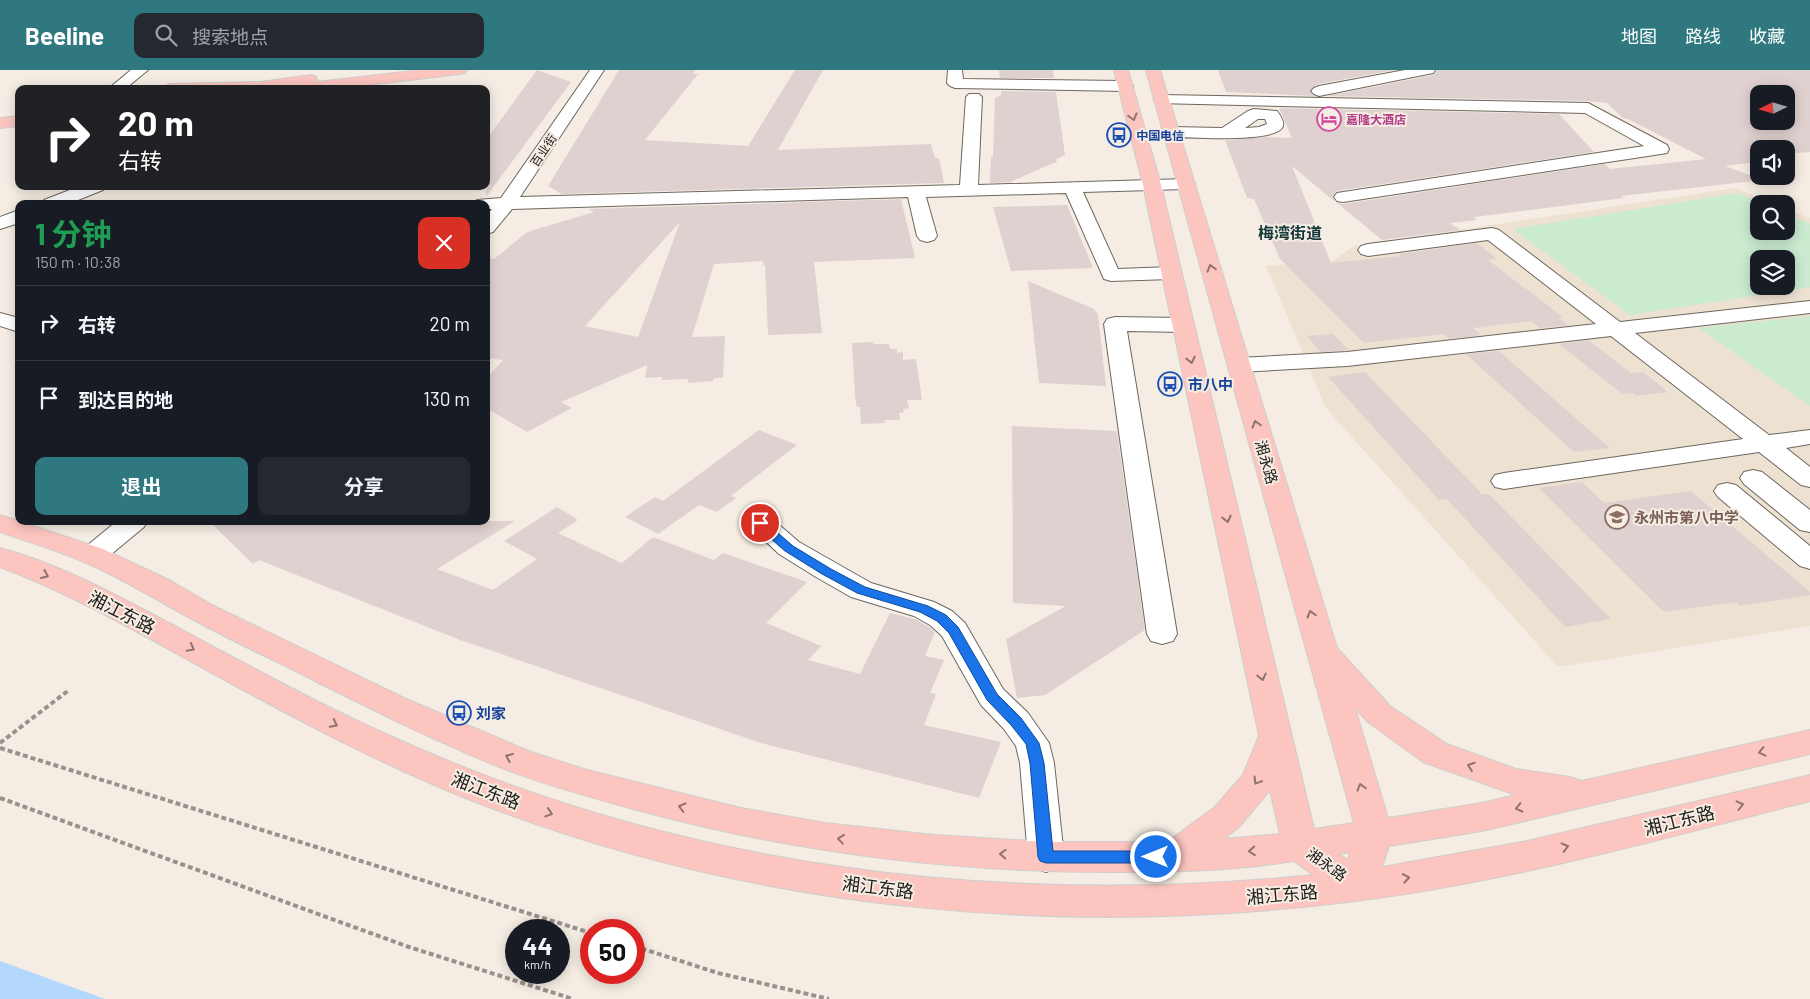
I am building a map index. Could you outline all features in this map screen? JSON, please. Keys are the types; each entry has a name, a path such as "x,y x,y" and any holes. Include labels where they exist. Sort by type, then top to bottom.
{"main road":[{"path":"266,85 400,70"},
{"path":"328,85 460,70"},
{"name":"湘永路","path":"1123,78 1152,185 1300,846 1358,886 1375,834 1158,88"},
{"path":"252,85 273,84"},
{"path":"0,123 15,121"},
{"path":"0,130 15,128"},
{"path":"0,523 93,555 161,588 202,612 393,706 519,761 587,783 741,822 826,837 934,850 1046,857 1174,857 1272,850 1482,816 1810,742"},
{"name":"湘江东路","path":"0,557 49,576 96,598 290,702 434,770 515,802 681,853 799,877 931,893 1048,901 1177,900 1247,897 1358,886 1532,856 1810,788"},
{"path":"1322,651 1379,714 1435,753 1514,782 1586,793"},
{"path":"1174,857 1227,817 1258,781 1275,736"}],"street":[{"path":"120,85 140,70"},
{"name":"百业街","path":"490,223 507,203 597,70"},
{"path":"956,70 955,83 1123,78"},
{"path":"1158,88 1291,96 1428,70"},
{"path":"1158,88 1588,108 1661,149 1343,196"},
{"path":"968,190 974,97"},
{"path":"1171,132 1226,133"},
{"path":"490,204 1186,184"},
{"path":"1072,187 1111,275 1171,273"},
{"path":"61,200 87,190"},
{"path":"916,192 927,236"},
{"path":"0,223 15,217"},
{"path":"1368,250 1492,234 1810,480"},
{"path":"0,304 15,310"},
{"path":"1239,365 1347,359 1810,307"},
{"path":"0,319 15,325"},
{"path":"1162,634 1114,324 1183,326"},
{"path":"1504,481 1810,437"},
{"path":"1753,478 1810,524"},
{"path":"1727,491 1810,560"},
{"path":"760,523 789,548 826,571 861,590 924,609 941,618 954,630 992,697 1016,721 1032,743 1037,763 1046,857"},
{"path":"93,555 129,525"}],"path":[{"path":"0,743 70,690"},
{"path":"0,748 580,930"},
{"path":"0,798 406,946 573,999"},
{"path":"645,950 718,973 829,999"}],"shaded area":[{"name":"永州市第八中学","path":"1735,188 1752,195 1750,195 1750,240 1795,240 1795,212 1810,218 1810,626 1558,667 1326,408 1266,266 1334,260 1354,246"}],"green space":[{"path":"1738,193 1750,198 1750,240 1795,240 1795,218 1810,224 1810,287 1795,289 1795,250 1750,250 1750,295 1759,295 1630,315 1513,229"},
{"path":"1810,316 1810,406 1699,328"}],"water":[{"path":"0,961 105,999 0,999"}],"building":[{"path":"537,70 571,82 486,197 486,190 490,190 490,135"},
{"path":"619,70 695,70 693,73 698,74 645,140 748,146 795,70 823,70 778,150 931,144 935,158 939,158 944,183 562,194 548,186"},
{"path":"999,70 1053,70 1054,78 1000,78"},
{"path":"1218,70 1395,70 1318,84 1309,91 1314,96 1226,92"},
{"path":"1437,70 1810,70 1810,152 1795,153 1795,140 1750,140 1750,163 1725,166 1750,175 1750,181 1621,196 1624,198 1474,217 1477,220 1450,223 1460,230 1382,240 1336,202 1343,204 1605,164 1610,169 1706,159 1623,118 1607,103 1588,101 1327,96 1433,75"},
{"path":"1001,91 1056,92 1065,155 1055,160 1058,161 1010,182 990,183 995,98 1001,95"},
{"path":"1279,108 1559,114 1594,152 1337,191 1332,197 1335,202 1292,166 1331,263 1401,256 1398,254 1477,243 1497,259 1488,260 1563,317 1559,318 1568,325 1540,328 1531,321 1473,328 1481,335 1449,339 1444,334 1364,343 1280,259 1254,199 1247,198 1225,140 1266,137 1292,138"},
{"path":"901,199 915,258 814,262 822,333 768,335 765,265 763,265 763,261 714,264 692,337 725,336 723,378 714,378 713,381 688,383 688,379 662,380 662,377 645,378 647,365 561,402 572,408 527,432 490,410 490,375 503,360 490,358 490,258 494,259 527,232 594,212 588,209","holes":["680,222 638,337 585,326"]},
{"path":"1067,205 1093,268 1011,271 993,207"},
{"path":"1028,281 1094,309 1098,315 1106,386 1039,383"},
{"path":"1333,334 1349,350 1321,352 1307,336"},
{"path":"1588,340 1631,373 1643,372 1668,392 1636,396 1632,393 1622,394 1559,344"},
{"path":"873,342 873,344 889,344 890,349 897,349 897,353 903,352 903,360 916,359 922,400 907,400 909,408 903,409 904,412 899,413 900,420 884,420 885,423 861,424 860,407 857,407 855,397 852,343"},
{"path":"1499,351 1610,448 1574,452 1466,354"},
{"path":"1365,372 1482,494 1489,494 1611,619 1565,627 1447,499 1439,500 1328,377"},
{"path":"1012,426 1117,431 1145,630 1045,695 1017,698 1006,639 1066,606 1013,603"},
{"path":"759,430 797,445 731,496 736,498 717,512 699,505 658,534 625,517 655,497 663,501"},
{"path":"1582,482 1604,503 1691,491 1810,592 1810,595 1740,606 1736,602 1664,612 1539,488"},
{"path":"557,507 578,520 558,533 622,563 653,537 714,560 723,553 807,582 766,623 821,646 808,660 860,674 890,613 915,619 935,632 925,656 944,660 930,693 936,694 924,725 1001,742 979,798 761,743 460,640 259,560 253,564 213,525 490,525 490,521 515,521 437,569 493,590 537,559 504,541"}],"place":[{"name":"嘉隆大酒店","path":"1329,119"},
{"name":"中国电信","path":"1119,135"},
{"name":"市八中","path":"1170,384"},
{"name":"永州市第八中学","path":"1617,517"},
{"name":"刘家","path":"459,713"}],"district":[{"name":"梅湾街道","path":"1290,232"}],"route":[{"path":"760,523 789,548 826,571 861,590 924,609 941,618 954,630 992,697 1016,721 1032,743 1037,763 1046,857 1156,857"}]}
